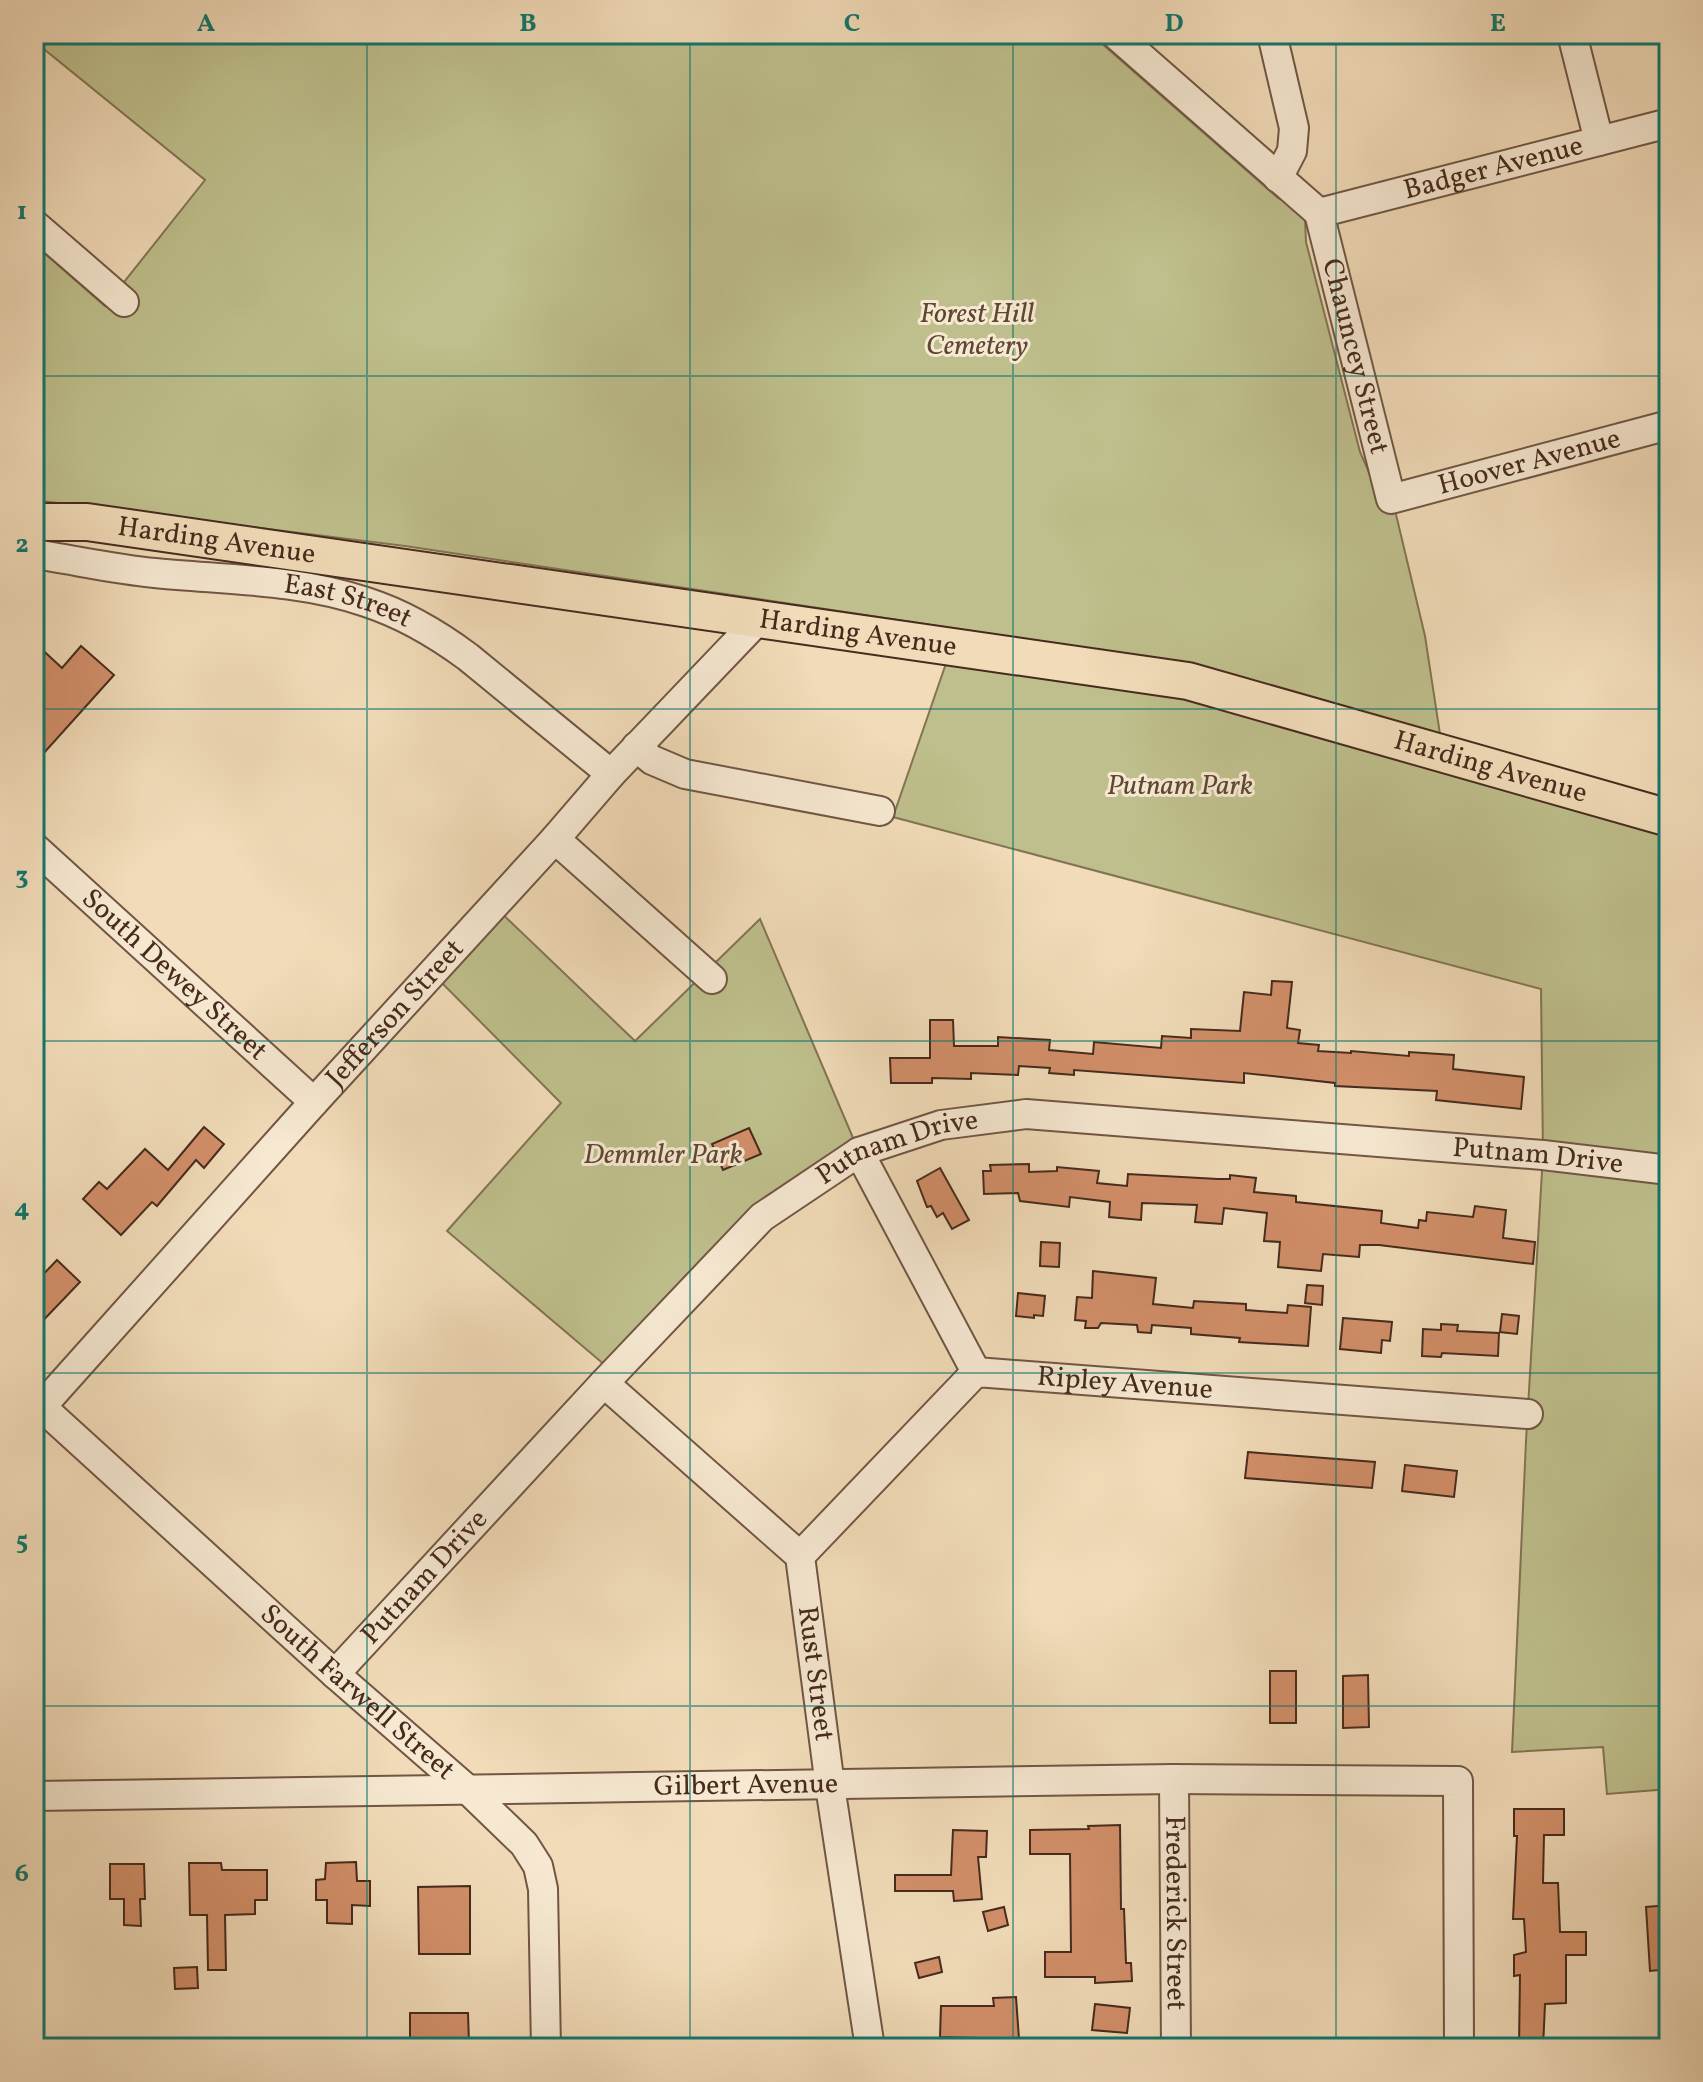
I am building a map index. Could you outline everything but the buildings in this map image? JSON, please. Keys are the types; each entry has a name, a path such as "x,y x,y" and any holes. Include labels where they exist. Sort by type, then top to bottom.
{"main road":[{"name":"Harding Avenue","path":"34,522 87,522 1188,681 1669,818"}],"street":[{"path":"1115,34 1319,213"},
{"path":"1272,34 1294,128 1292,151 1278,178"},
{"path":"1572,34 1599,141"},
{"name":"Badger Avenue","path":"1319,213 1669,123"},
{"name":"Chauncey Street","path":"1319,213 1391,499"},
{"path":"34,224 124,302"},
{"name":"Hoover Avenue","path":"1391,499 1669,425"},
{"name":"East Street","path":"34,554 154,573 257,581 363,601 391,611 446,641 468,657 611,774"},
{"name":"Jefferson Street","path":"36,1407 611,774 760,618"},
{"path":"636,747 669,769 685,774 880,811"},
{"path":"555,839 712,979"},
{"name":"South Dewey Street","path":"34,847 314,1102"},
{"name":"Putnam Drive","path":"335,1674 762,1217 859,1152 941,1125 1026,1114 1543,1155 1669,1170"},
{"path":"604,1383 800,1556 976,1372 859,1152"},
{"name":"Ripley Avenue","path":"976,1372 1528,1414"},
{"name":"South Farwell Street","path":"36,1407 467,1789 524,1844 538,1866 543,1889 546,2048"},
{"name":"Rust Street","path":"800,1556 830,1786 870,2048"},
{"name":"Gilbert Avenue","path":"34,1796 1174,1779 1458,1781 1459,2048"},
{"name":"Frederick Street","path":"1174,1779 1176,2048"}],"green space":[{"name":"Forest Hill Cemetery","path":"34,34 1091,34 1278,198 1294,206 1305,217 1306,242 1360,452 1378,493 1394,506 1425,636 1440,734 1213,669 1172,661 405,546 34,500 34,244 105,306 205,180 34,41"},
{"name":"Putnam Park","path":"952,646 1188,681 1669,818 1669,1789 1607,1794 1603,1747 1512,1752 1543,1155 1541,989 893,817"},
{"name":"Demmler Park","path":"494,906 635,1041 760,919 859,1152 762,1217 613,1372 447,1231 561,1103 432,973"}]}
